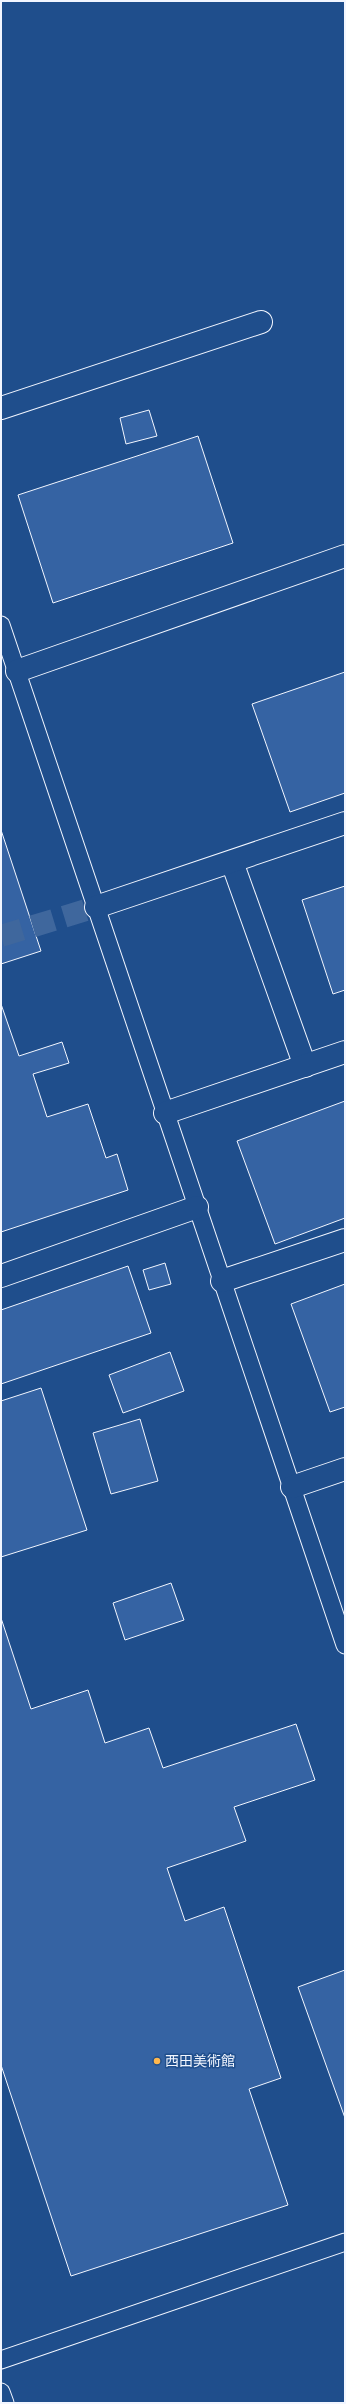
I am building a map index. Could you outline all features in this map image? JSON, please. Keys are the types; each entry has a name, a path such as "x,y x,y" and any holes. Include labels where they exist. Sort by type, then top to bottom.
{"street":[{"path":"1,408 261,322"},
{"path":"16,670 345,556"},
{"path":"96,907 345,823"},
{"path":"232,862 305,1066"},
{"path":"165,1113 345,1052"},
{"path":"1,1276 198,1207"},
{"path":"222,1281 345,1240"},
{"path":"292,1487 345,1469"}],"lane":[{"path":"1,624 345,1645"},
{"path":"1,2360 345,2242"},
{"path":"1,2392 5,2403"}],"building":[{"path":"149,410 157,436 126,444 120,418"},
{"path":"198,436 233,543 53,603 18,495"},
{"path":"345,672 345,793 290,812 252,704"},
{"path":"1,830 41,951 1,964"},
{"path":"345,886 345,990 333,994 302,900"},
{"path":"1,1004 19,1056 62,1042 69,1063 33,1074 47,1117 88,1104 106,1158 117,1154 128,1190 1,1232"},
{"path":"345,1101 345,1218 275,1244 237,1141"},
{"path":"165,1263 171,1284 149,1290 143,1270"},
{"path":"128,1266 151,1333 1,1384 1,1310"},
{"path":"345,1284 345,1407 330,1412 291,1304"},
{"path":"170,1352 184,1391 123,1413 109,1375"},
{"path":"41,1388 87,1530 1,1557 1,1401"},
{"path":"140,1419 158,1481 111,1494 93,1433"},
{"path":"171,1583 184,1620 125,1640 113,1603"},
{"path":"1,1618 31,1709 88,1690 105,1743 149,1728 163,1768 296,1724 315,1780 234,1807 246,1841 167,1868 185,1921 224,1907 281,2078 249,2089 288,2205 71,2276 1,2065"},
{"path":"345,1970 345,2118 298,1987"}],"tunnel":[{"path":"1,936 96,907"}],"place":[{"name":"西田美術館","path":"157,2061"}]}
